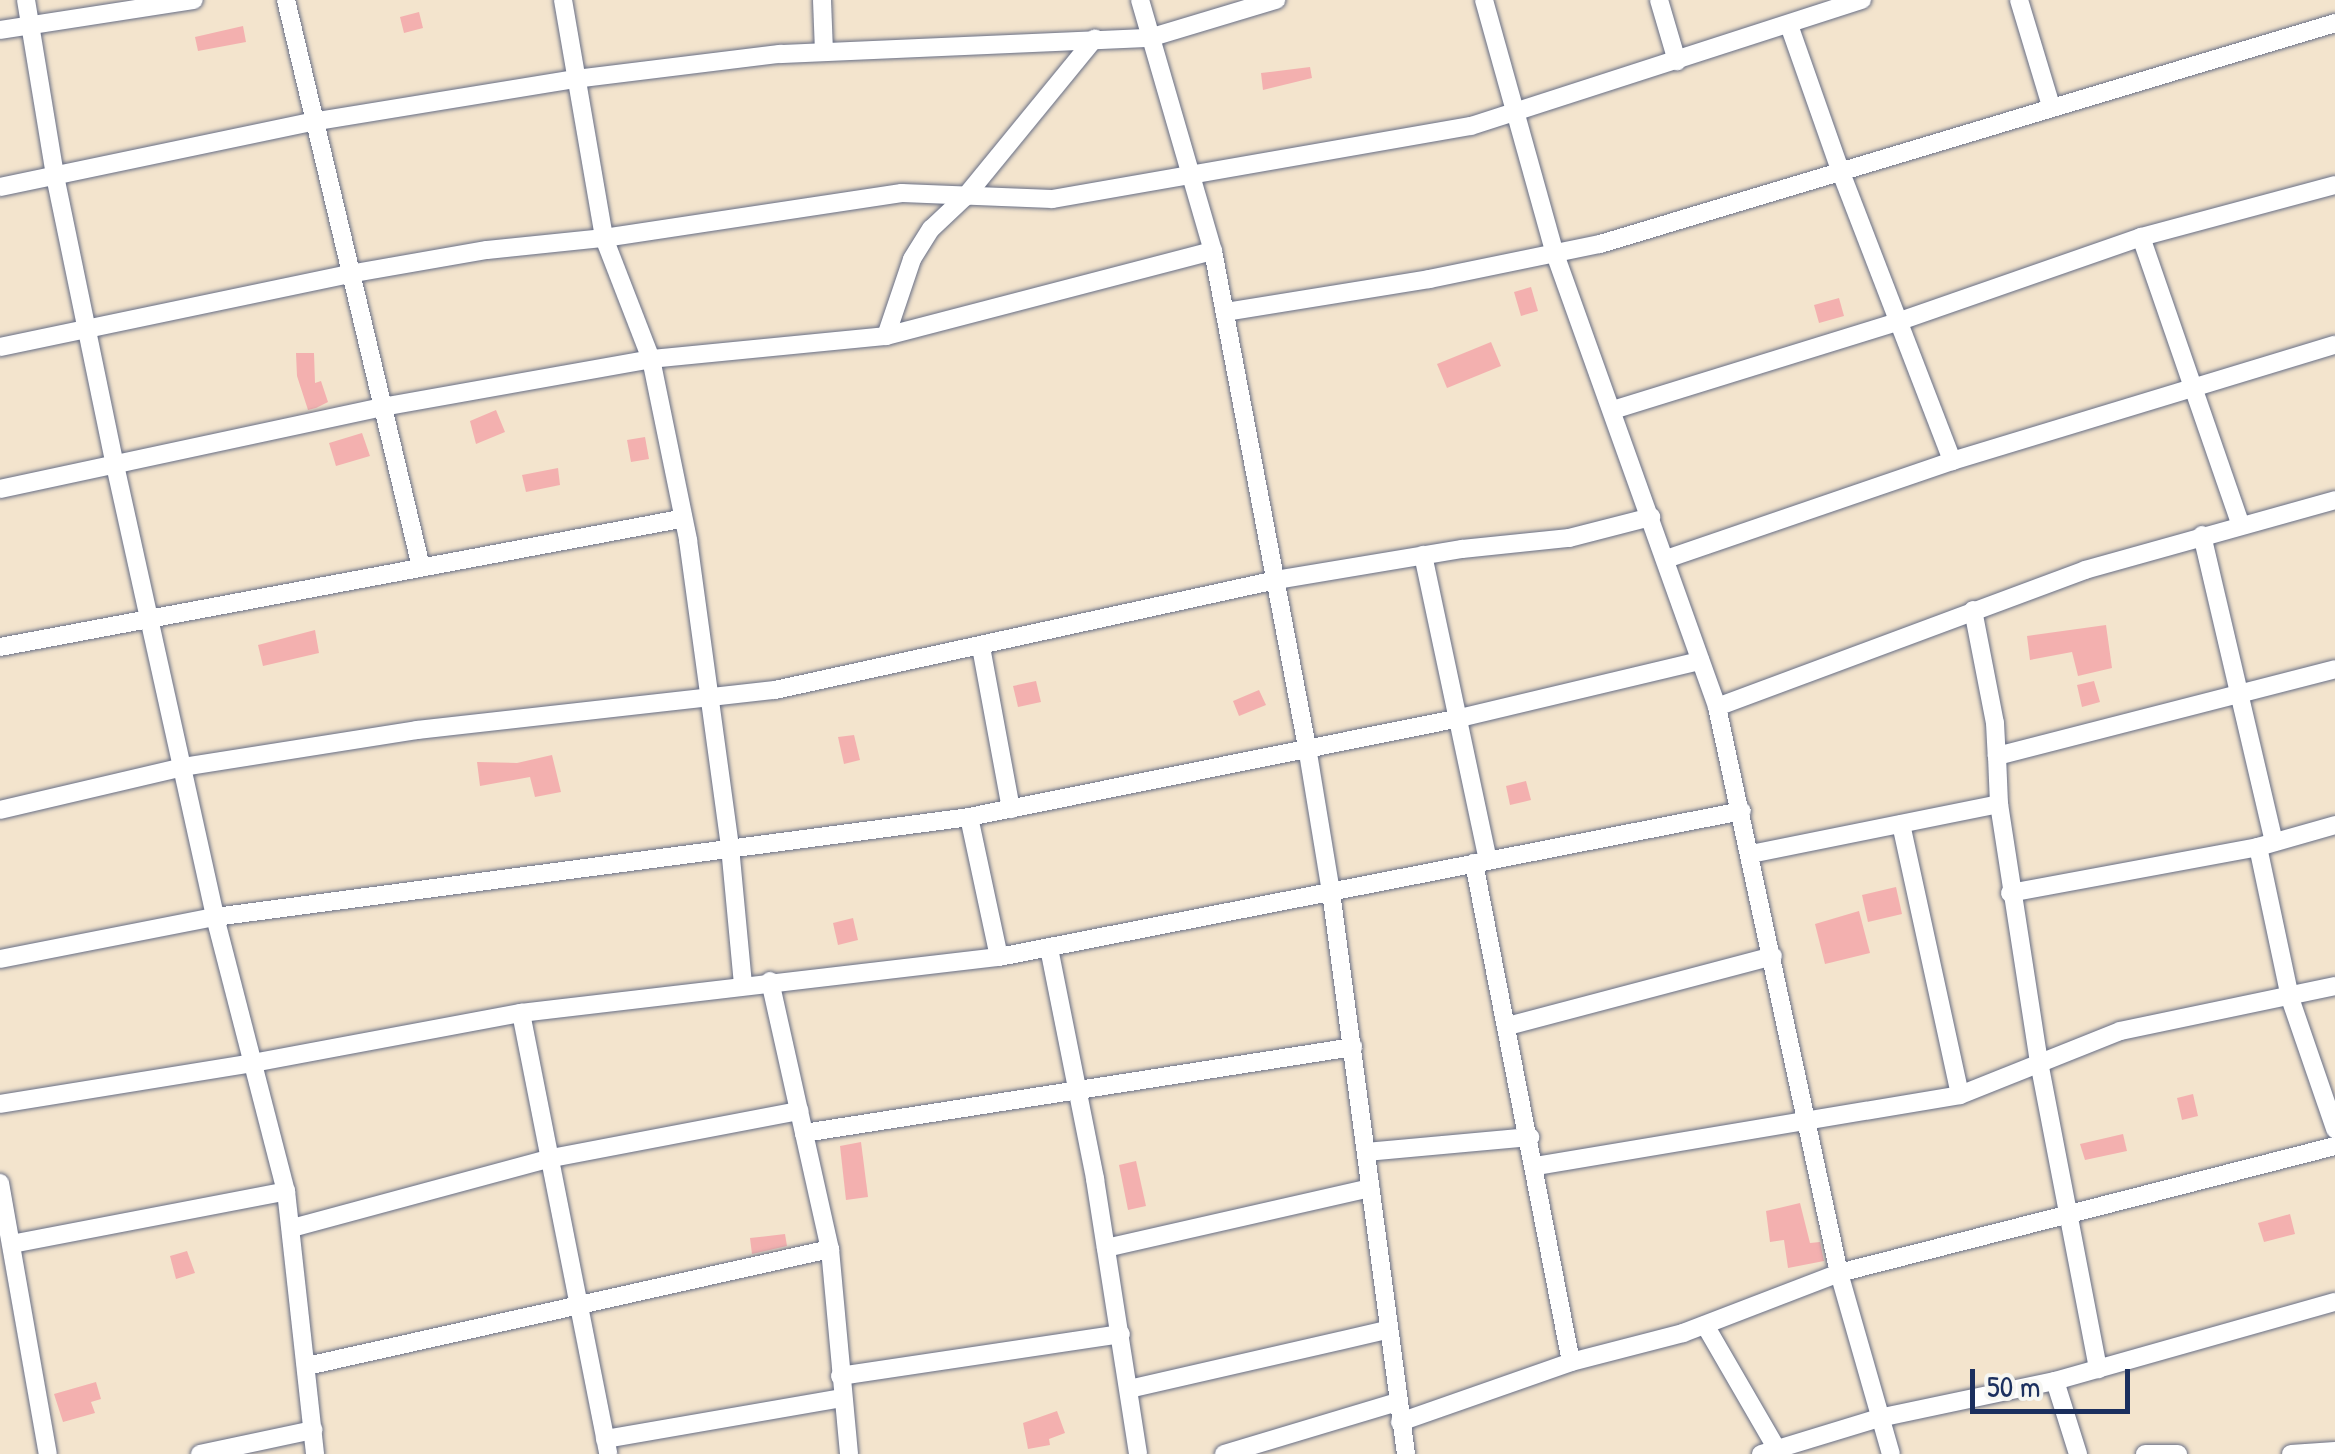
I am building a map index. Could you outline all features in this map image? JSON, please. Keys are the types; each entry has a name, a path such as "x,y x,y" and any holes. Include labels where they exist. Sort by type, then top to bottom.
{"street":[{"path":"26,0 55,176 115,465 153,621 215,916 286,1191 316,1454"},
{"path":"0,30 194,0"},
{"path":"286,0 312,122 422,568"},
{"path":"563,0 604,238 651,359 680,518 688,540 730,847 743,984"},
{"path":"822,0 824,52"},
{"path":"1140,0 1213,251 1308,747 1332,892 1406,1454"},
{"path":"0,187 312,122 575,79 824,52 1149,38 1276,0"},
{"path":"1484,0 1555,254 1716,707 1752,854 1839,1273 1891,1454"},
{"path":"1659,0 1677,61"},
{"path":"0,347 350,274 487,250 604,238 866,197 1052,199 1190,176 1514,114 1862,0"},
{"path":"2019,0 2052,106"},
{"path":"1226,312 1555,254 1637,234 2052,106 2335,24"},
{"path":"1789,25 1952,462"},
{"path":"886,336 912,260 931,230 965,196 1094,38"},
{"path":"1613,410 1897,322 2142,237 2335,185"},
{"path":"2142,237 2241,525"},
{"path":"0,489 382,407 651,359 886,336 1213,251"},
{"path":"1666,559 2192,385 2335,345"},
{"path":"1716,707 2085,570 2335,500"},
{"path":"0,810 183,767 417,730 710,700 980,646 1276,580 1424,555 1569,538 1651,517"},
{"path":"0,647 680,518"},
{"path":"2202,535 2239,695 2290,998 2335,1128"},
{"path":"1424,555 1571,1362"},
{"path":"1973,610 1997,756 2010,893 2098,1368"},
{"path":"980,646 1011,809"},
{"path":"0,959 215,916 969,817 1456,719 1700,661"},
{"path":"1997,756 2335,669"},
{"path":"1752,854 1999,804"},
{"path":"0,1104 253,1063 521,1013 743,984 1000,957 1742,811"},
{"path":"969,817 1000,957"},
{"path":"1901,824 1960,1094"},
{"path":"2010,893 2266,845 2335,825"},
{"path":"1049,948 1106,1248 1138,1454"},
{"path":"1508,1026 1773,956"},
{"path":"770,981 830,1249 849,1454"},
{"path":"1536,1166 1960,1094 2164,1018 2290,998 2335,986"},
{"path":"521,1013 575,1303 607,1447 842,1398"},
{"path":"804,1134 1352,1048"},
{"path":"292,1228 548,1160 799,1111"},
{"path":"1366,1152 1530,1137"},
{"path":"1400,1422 1571,1362 1705,1325 1839,1273 2335,1146"},
{"path":"0,1183 48,1454"},
{"path":"1106,1248 1370,1188"},
{"path":"12,1244 286,1191"},
{"path":"307,1366 830,1249"},
{"path":"1705,1325 1769,1452 1879,1418 2055,1381 2335,1302"},
{"path":"1128,1389 1388,1330"},
{"path":"840,1376 1120,1334"},
{"path":"2055,1381 2078,1454"},
{"path":"1224,1454 1397,1402"},
{"path":"200,1454 314,1430"},
{"path":"2292,1454 2335,1452"},
{"path":"2145,1454 2178,1454"}],"building":[{"path":"419,12 423,28 404,33 400,17"},
{"path":"243,26 246,42 198,51 195,37"},
{"path":"1310,67 1312,78 1263,90 1261,73"},
{"path":"1531,287 1538,311 1521,316 1514,292"},
{"path":"1839,298 1844,316 1819,323 1814,305"},
{"path":"1491,342 1501,366 1447,388 1437,364"},
{"path":"296,353 314,353 315,383 321,381 328,402 316,408 308,410 297,376"},
{"path":"496,410 505,432 476,444 470,421"},
{"path":"362,433 370,456 336,466 329,443"},
{"path":"645,437 649,459 631,462 627,440"},
{"path":"558,468 560,485 526,492 522,475"},
{"path":"2106,625 2112,668 2078,676 2072,652 2030,660 2027,636"},
{"path":"315,630 319,653 263,666 258,645"},
{"path":"1036,681 1041,702 1018,707 1013,686"},
{"path":"2094,681 2100,702 2082,707 2077,685"},
{"path":"1259,690 1266,705 1239,716 1233,701"},
{"path":"854,735 860,760 844,764 838,737"},
{"path":"552,755 561,792 535,797 530,777 480,786 477,762 517,763"},
{"path":"1526,781 1531,800 1510,805 1506,786"},
{"path":"1896,887 1902,914 1868,922 1862,895"},
{"path":"1859,911 1870,953 1825,964 1815,924"},
{"path":"853,918 858,940 838,945 833,923"},
{"path":"2193,1094 2198,1116 2182,1120 2177,1098"},
{"path":"2123,1134 2127,1151 2085,1160 2080,1144"},
{"path":"861,1142 868,1197 846,1200 840,1146"},
{"path":"1136,1161 1146,1206 1128,1210 1119,1165"},
{"path":"1800,1203 1810,1243 1820,1242 1824,1261 1788,1268 1784,1240 1770,1242 1766,1211"},
{"path":"2290,1214 2295,1234 2264,1242 2258,1223"},
{"path":"785,1234 787,1246 752,1254 750,1238"},
{"path":"187,1251 195,1273 176,1279 170,1256"},
{"path":"96,1382 101,1399 91,1402 95,1413 63,1422 54,1394"},
{"path":"1057,1411 1065,1433 1049,1439 1050,1445 1028,1449 1023,1423"}]}
